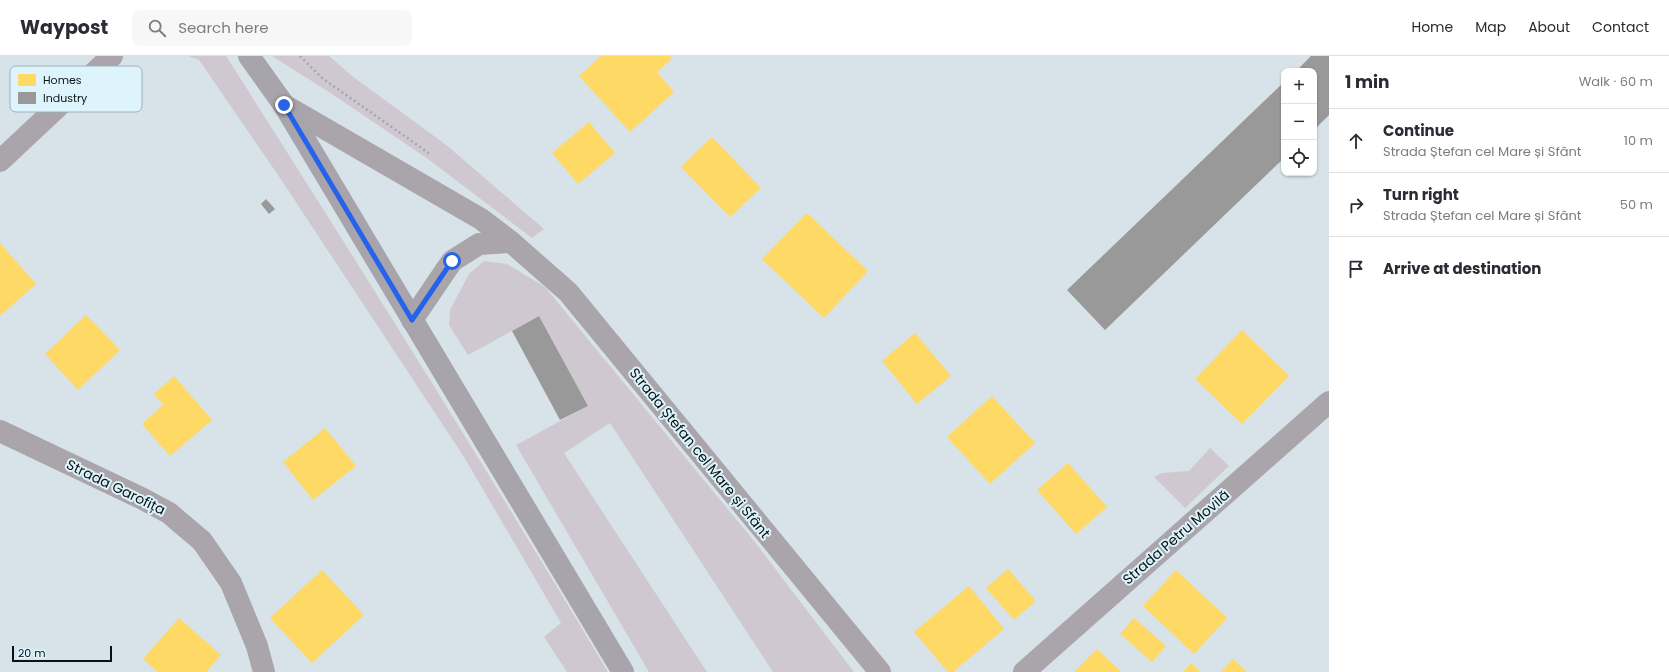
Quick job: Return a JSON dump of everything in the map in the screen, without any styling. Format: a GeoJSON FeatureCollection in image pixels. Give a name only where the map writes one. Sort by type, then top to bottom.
{"type":"FeatureCollection","features":[{"type":"Feature","properties":{"kind":"main road","name":"Strada Ștefan cel Mare și Sfânt"},"geometry":{"type":"LineString","coordinates":[[249,56],[284,105],[623,672]]}},
{"type":"Feature","properties":{"kind":"street"},"geometry":{"type":"LineString","coordinates":[[101,66],[112,56]]}},
{"type":"Feature","properties":{"kind":"street","name":"Strada Ștefan cel Mare și Sfânt"},"geometry":{"type":"LineString","coordinates":[[284,105],[481,219],[511,242],[568,292],[880,672]]}},
{"type":"Feature","properties":{"kind":"street"},"geometry":{"type":"LineString","coordinates":[[0,160],[52,112]]}},
{"type":"Feature","properties":{"kind":"street"},"geometry":{"type":"LineString","coordinates":[[412,320],[452,261],[478,244],[511,242]]}},
{"type":"Feature","properties":{"kind":"street","name":"Strada Petru Movilă"},"geometry":{"type":"LineString","coordinates":[[1024,672],[1329,402]]}},
{"type":"Feature","properties":{"kind":"street","name":"Strada Garofița"},"geometry":{"type":"LineString","coordinates":[[0,431],[142,498],[169,513],[202,541],[231,583],[257,646],[264,672]]}},
{"type":"Feature","properties":{"kind":"shaded area"},"geometry":{"type":"Polygon","coordinates":[[[188,56],[226,56],[419,362],[608,672],[567,672],[544,637],[561,623],[464,457],[280,178],[199,60],[188,56]]]}},
{"type":"Feature","properties":{"kind":"shaded area"},"geometry":{"type":"Polygon","coordinates":[[[272,56],[329,56],[352,76],[445,144],[544,229],[532,238],[428,159],[329,92],[272,56]]]}},
{"type":"Feature","properties":{"kind":"shaded area"},"geometry":{"type":"Polygon","coordinates":[[[484,261],[507,264],[545,287],[754,541],[854,672],[773,672],[610,423],[564,453],[707,672],[649,672],[516,445],[588,406],[539,316],[468,355],[449,325],[450,310],[469,274],[484,261]]]}},
{"type":"Feature","properties":{"kind":"shaded area"},"geometry":{"type":"Polygon","coordinates":[[[1210,448],[1229,466],[1185,508],[1154,477],[1162,473],[1189,471],[1210,448]]]}},
{"type":"Feature","properties":{"kind":"building: Homes"},"geometry":{"type":"Polygon","coordinates":[[[601,56],[670,56],[672,59],[657,72],[674,92],[630,132],[579,76],[601,56]]]}},
{"type":"Feature","properties":{"kind":"building: Homes"},"geometry":{"type":"Polygon","coordinates":[[[589,122],[615,153],[578,184],[552,153],[589,122]]]}},
{"type":"Feature","properties":{"kind":"building: Homes"},"geometry":{"type":"Polygon","coordinates":[[[712,137],[761,188],[730,217],[681,167],[712,137]]]}},
{"type":"Feature","properties":{"kind":"building: Homes"},"geometry":{"type":"Polygon","coordinates":[[[807,213],[868,271],[824,318],[762,259],[807,213]]]}},
{"type":"Feature","properties":{"kind":"building: Homes"},"geometry":{"type":"Polygon","coordinates":[[[0,243],[36,284],[0,316],[0,243]]]}},
{"type":"Feature","properties":{"kind":"building: Homes"},"geometry":{"type":"Polygon","coordinates":[[[86,315],[120,350],[78,390],[45,354],[86,315]]]}},
{"type":"Feature","properties":{"kind":"building: Homes"},"geometry":{"type":"Polygon","coordinates":[[[1242,330],[1289,376],[1242,424],[1195,379],[1242,330]]]}},
{"type":"Feature","properties":{"kind":"building: Homes"},"geometry":{"type":"Polygon","coordinates":[[[915,333],[951,376],[917,404],[882,361],[915,333]]]}},
{"type":"Feature","properties":{"kind":"building: Homes"},"geometry":{"type":"Polygon","coordinates":[[[174,376],[212,420],[170,456],[142,424],[163,405],[154,394],[174,376]]]}},
{"type":"Feature","properties":{"kind":"building: Homes"},"geometry":{"type":"Polygon","coordinates":[[[992,396],[1035,443],[990,484],[947,437],[992,396]]]}},
{"type":"Feature","properties":{"kind":"building: Homes"},"geometry":{"type":"Polygon","coordinates":[[[325,428],[356,466],[313,500],[283,462],[325,428]]]}},
{"type":"Feature","properties":{"kind":"building: Homes"},"geometry":{"type":"Polygon","coordinates":[[[1068,463],[1107,507],[1076,534],[1037,490],[1068,463]]]}},
{"type":"Feature","properties":{"kind":"building: Homes"},"geometry":{"type":"Polygon","coordinates":[[[1008,569],[1036,601],[1014,620],[986,588],[1008,569]]]}},
{"type":"Feature","properties":{"kind":"building: Homes"},"geometry":{"type":"Polygon","coordinates":[[[322,570],[364,615],[312,663],[270,618],[322,570]]]}},
{"type":"Feature","properties":{"kind":"building: Homes"},"geometry":{"type":"Polygon","coordinates":[[[1176,570],[1227,618],[1194,654],[1143,606],[1176,570]]]}},
{"type":"Feature","properties":{"kind":"building: Homes"},"geometry":{"type":"Polygon","coordinates":[[[969,586],[1004,629],[953,672],[948,672],[914,632],[969,586]]]}},
{"type":"Feature","properties":{"kind":"building: Homes"},"geometry":{"type":"Polygon","coordinates":[[[179,618],[221,655],[206,672],[158,672],[143,659],[179,618]]]}},
{"type":"Feature","properties":{"kind":"building: Homes"},"geometry":{"type":"Polygon","coordinates":[[[1134,618],[1166,646],[1152,662],[1120,634],[1134,618]]]}},
{"type":"Feature","properties":{"kind":"building: Homes"},"geometry":{"type":"Polygon","coordinates":[[[1097,649],[1121,672],[1074,672],[1097,649]]]}},
{"type":"Feature","properties":{"kind":"building: Homes"},"geometry":{"type":"Polygon","coordinates":[[[1233,659],[1247,672],[1221,672],[1233,659]]]}},
{"type":"Feature","properties":{"kind":"building: Homes"},"geometry":{"type":"Polygon","coordinates":[[[1191,663],[1201,672],[1183,672],[1191,663]]]}},
{"type":"Feature","properties":{"kind":"building: Industry"},"geometry":{"type":"Polygon","coordinates":[[[1311,56],[1329,56],[1329,115],[1317,127],[1317,68],[1299,68],[1311,56]]]}},
{"type":"Feature","properties":{"kind":"building: Industry"},"geometry":{"type":"Polygon","coordinates":[[[1281,85],[1281,161],[1105,330],[1067,290],[1281,85]]]}},
{"type":"Feature","properties":{"kind":"building: Industry"},"geometry":{"type":"Polygon","coordinates":[[[266,199],[275,209],[269,214],[261,204],[266,199]]]}},
{"type":"Feature","properties":{"kind":"building: Industry"},"geometry":{"type":"Polygon","coordinates":[[[539,316],[588,406],[560,420],[512,331],[539,316]]]}},
{"type":"Feature","properties":{"kind":"route"},"geometry":{"type":"LineString","coordinates":[[284,105],[412,320],[452,261]]}}]}
